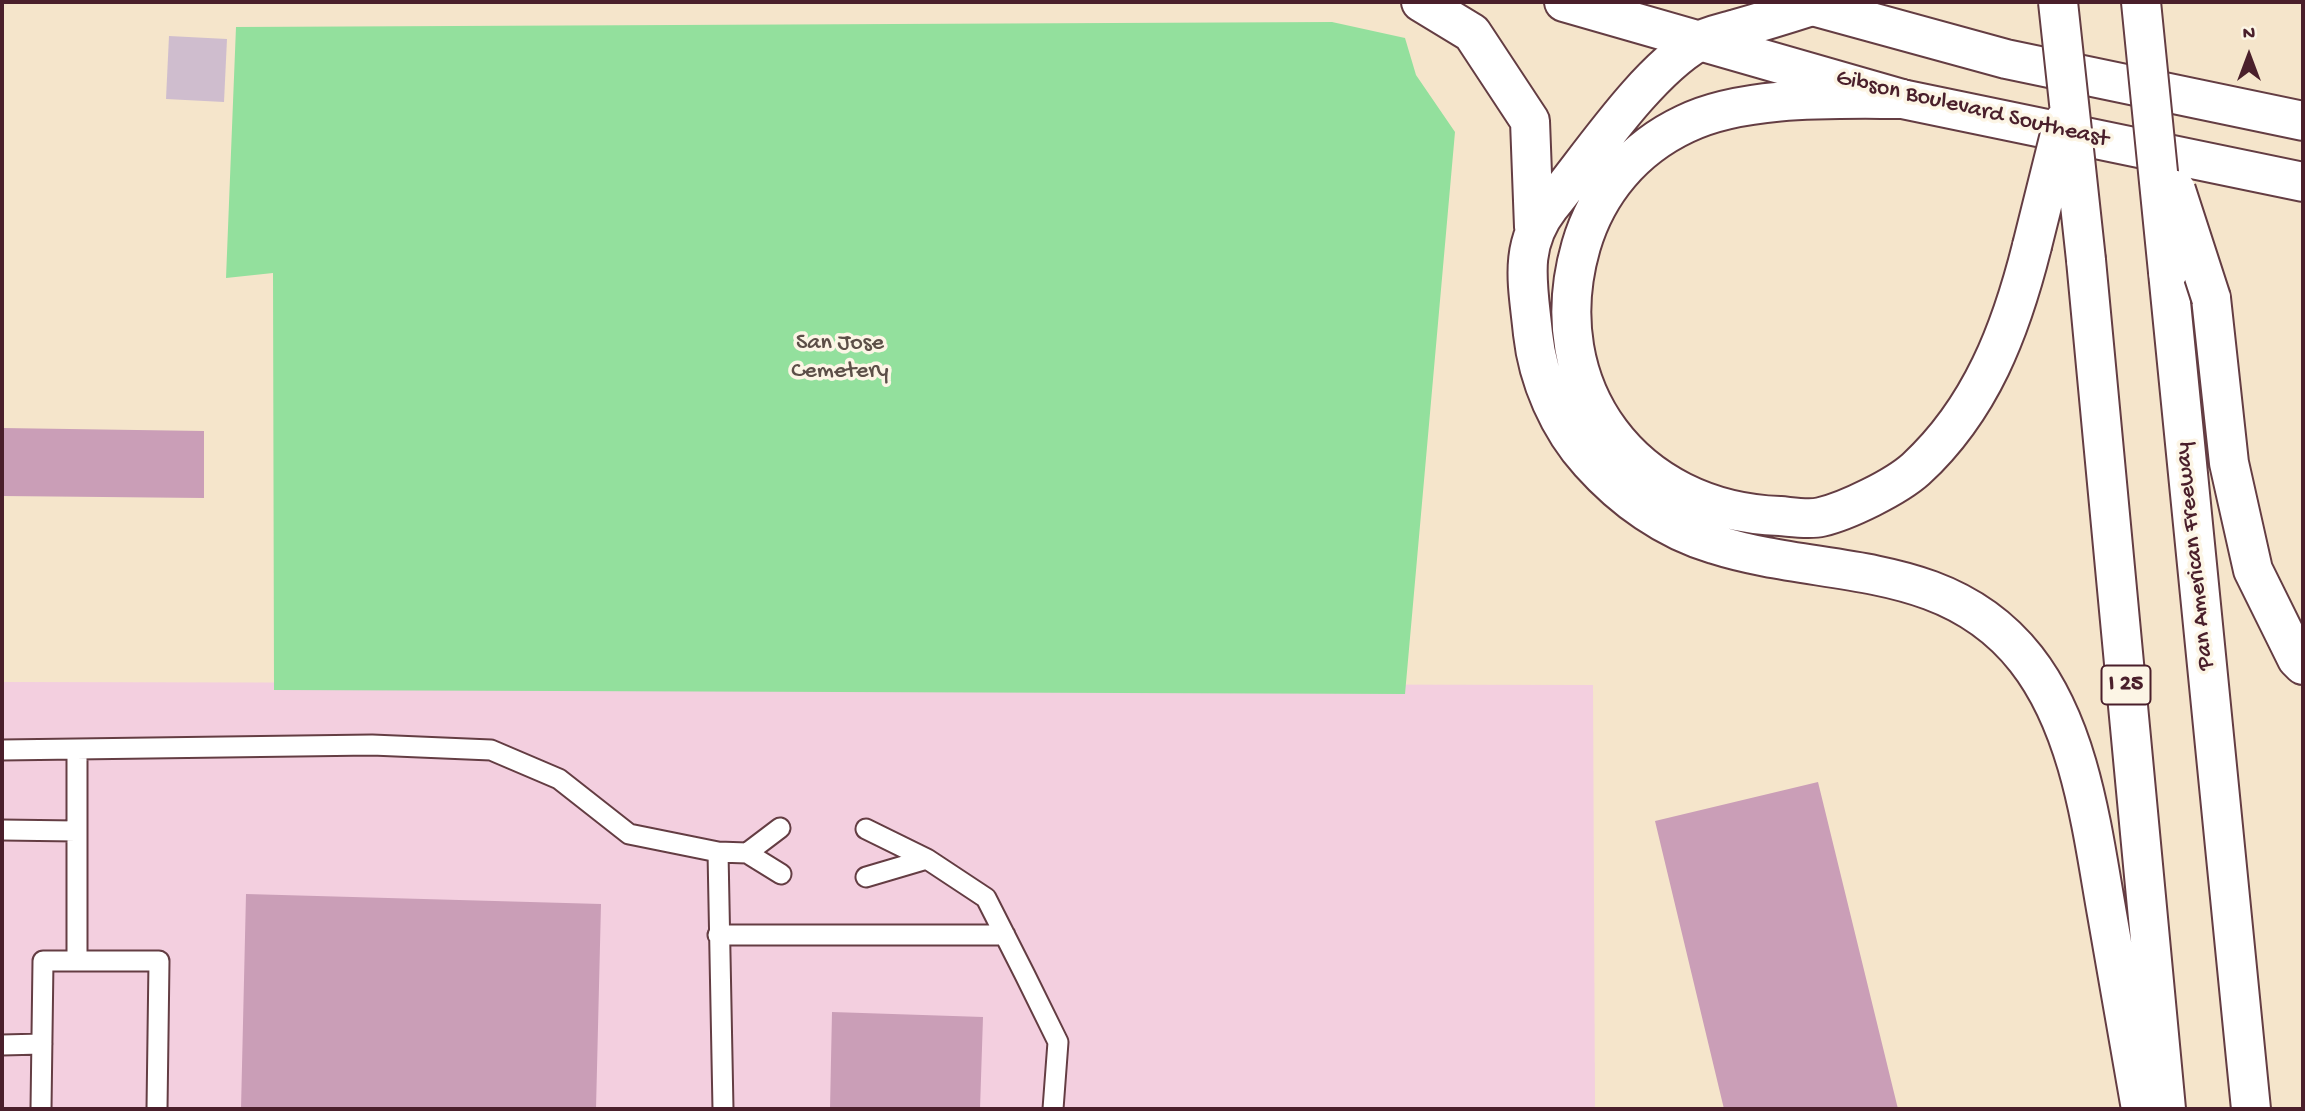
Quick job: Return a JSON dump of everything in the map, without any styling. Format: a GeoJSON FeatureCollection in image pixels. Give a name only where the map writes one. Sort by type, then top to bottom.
{"type":"FeatureCollection","features":[{"type":"Feature","properties":{"kind":"main road"},"geometry":{"type":"LineString","coordinates":[[1421,2],[1472,33],[1530,121],[1534,227],[1526,260],[1534,341],[1547,394],[1575,446],[1608,483],[1653,517],[1713,544],[1888,576],[1944,594],[1983,619],[2026,658],[2054,705],[2091,821],[2141,1109]]}},
{"type":"Feature","properties":{"kind":"main road","name":"Gibson Boulevard Southeast"},"geometry":{"type":"LineString","coordinates":[[1564,2],[1902,99],[2303,182]]}},
{"type":"Feature","properties":{"kind":"main road","name":"I 25"},"geometry":{"type":"LineString","coordinates":[[2058,2],[2086,260],[2166,1109]]}},
{"type":"Feature","properties":{"kind":"main road","name":"Pan American Freeway"},"geometry":{"type":"LineString","coordinates":[[2141,2],[2251,1109]]}},
{"type":"Feature","properties":{"kind":"main road"},"geometry":{"type":"LineString","coordinates":[[1534,227],[1647,85],[1699,41],[1805,4],[2006,59],[2303,121]]}},
{"type":"Feature","properties":{"kind":"main road"},"geometry":{"type":"LineString","coordinates":[[1902,99],[1806,99],[1739,108],[1687,122],[1637,152],[1608,188],[1586,231],[1573,275],[1571,330],[1585,389],[1612,436],[1647,473],[1698,501],[1748,515],[1819,518],[1868,498],[1914,471],[1978,395],[2002,345],[2032,246],[2069,96]]}},
{"type":"Feature","properties":{"kind":"main road"},"geometry":{"type":"LineString","coordinates":[[2155,124],[2211,298],[2229,463],[2253,570],[2297,659],[2303,664]]}},
{"type":"Feature","properties":{"kind":"lane"},"geometry":{"type":"LineString","coordinates":[[2,750],[372,745],[491,750],[559,779],[629,834],[718,852],[747,853],[781,874]]}},
{"type":"Feature","properties":{"kind":"lane"},"geometry":{"type":"LineString","coordinates":[[77,750],[77,961]]}},
{"type":"Feature","properties":{"kind":"lane"},"geometry":{"type":"LineString","coordinates":[[747,853],[780,828]]}},
{"type":"Feature","properties":{"kind":"lane"},"geometry":{"type":"LineString","coordinates":[[866,829],[927,859],[986,898],[1058,1042],[1053,1109]]}},
{"type":"Feature","properties":{"kind":"lane"},"geometry":{"type":"LineString","coordinates":[[2,830],[76,831]]}},
{"type":"Feature","properties":{"kind":"lane"},"geometry":{"type":"LineString","coordinates":[[718,852],[723,1109]]}},
{"type":"Feature","properties":{"kind":"lane"},"geometry":{"type":"LineString","coordinates":[[866,877],[927,859]]}},
{"type":"Feature","properties":{"kind":"lane"},"geometry":{"type":"LineString","coordinates":[[718,935],[1005,935]]}},
{"type":"Feature","properties":{"kind":"lane"},"geometry":{"type":"LineString","coordinates":[[41,1109],[43,961],[159,961],[157,1109]]}},
{"type":"Feature","properties":{"kind":"lane"},"geometry":{"type":"LineString","coordinates":[[2,1045],[42,1044]]}},
{"type":"Feature","properties":{"kind":"shaded area"},"geometry":{"type":"Polygon","coordinates":[[[169,36],[227,39],[224,102],[166,99],[169,36]]]}},
{"type":"Feature","properties":{"kind":"shaded area"},"geometry":{"type":"Polygon","coordinates":[[[2,682],[1593,685],[1595,1109],[2,1109],[2,682]]]}},
{"type":"Feature","properties":{"kind":"green space","name":"San Jose Cemetery"},"geometry":{"type":"Polygon","coordinates":[[[1332,22],[1405,38],[1416,75],[1455,132],[1405,694],[274,690],[273,273],[226,278],[236,27],[1332,22]]]}},
{"type":"Feature","properties":{"kind":"building"},"geometry":{"type":"Polygon","coordinates":[[[2,428],[204,431],[204,498],[2,496],[2,428]]]}},
{"type":"Feature","properties":{"kind":"building"},"geometry":{"type":"Polygon","coordinates":[[[1818,782],[1898,1109],[1724,1109],[1655,821],[1818,782]]]}},
{"type":"Feature","properties":{"kind":"building"},"geometry":{"type":"Polygon","coordinates":[[[246,894],[601,904],[596,1109],[241,1109],[246,894]]]}},
{"type":"Feature","properties":{"kind":"building"},"geometry":{"type":"Polygon","coordinates":[[[832,1012],[983,1017],[980,1109],[830,1109],[832,1012]]]}}]}
